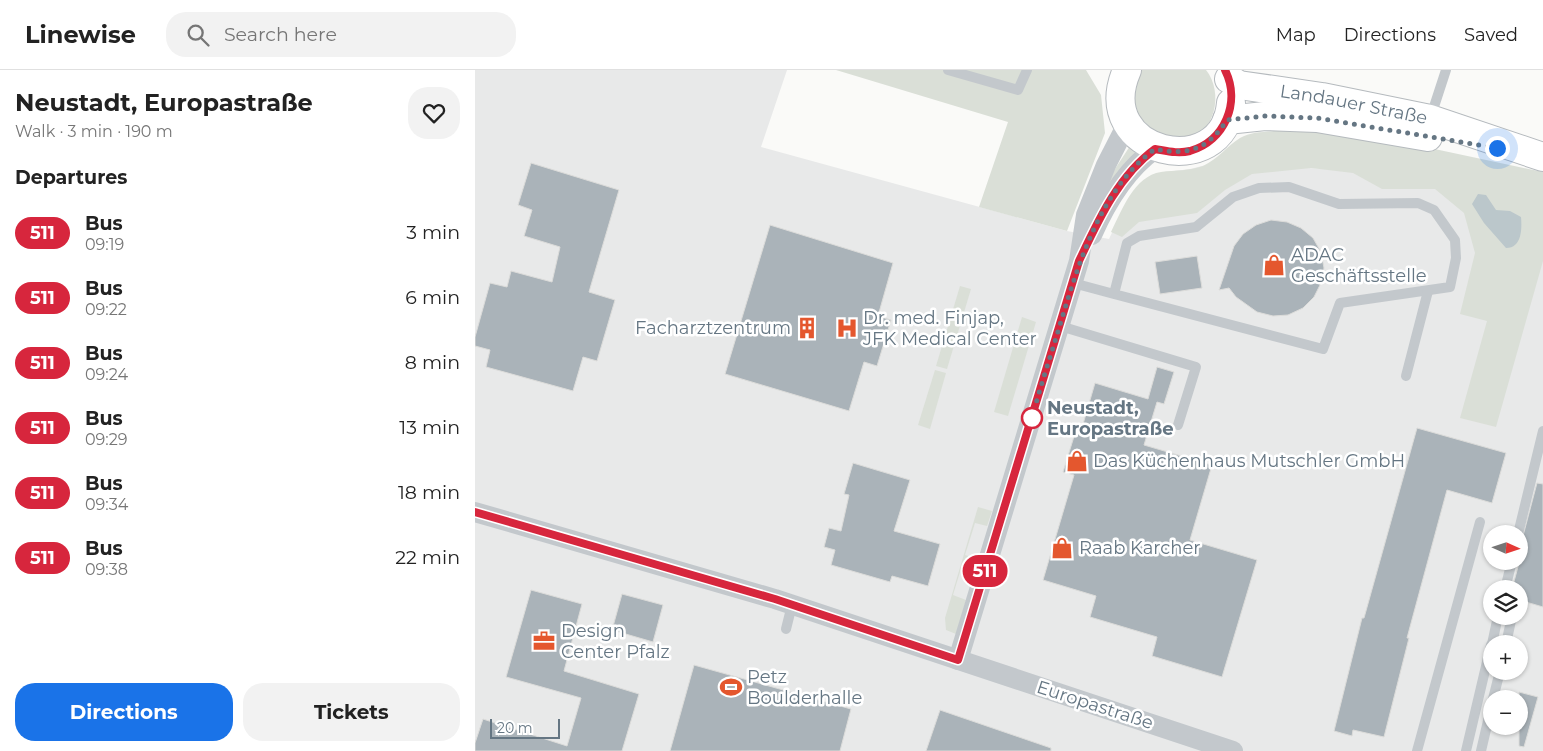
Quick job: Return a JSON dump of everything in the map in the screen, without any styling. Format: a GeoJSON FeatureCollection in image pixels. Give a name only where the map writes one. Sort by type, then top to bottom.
{"type":"FeatureCollection","features":[{"type":"Feature","properties":{"kind":"main road"},"geometry":{"type":"LineString","coordinates":[[1121,73],[1120,94],[1122,110],[1127,124],[1139,139],[1155,149]]}},
{"type":"Feature","properties":{"kind":"main road","name":"Landauer Straße"},"geometry":{"type":"LineString","coordinates":[[1227,74],[1239,85],[1322,97],[1538,156]]}},
{"type":"Feature","properties":{"kind":"main road","name":"Landauer Straße"},"geometry":{"type":"LineString","coordinates":[[1155,149],[1172,152],[1189,151],[1205,145],[1217,134],[1227,120],[1232,93],[1227,74]]}},
{"type":"Feature","properties":{"kind":"main road","name":"Landauer Straße"},"geometry":{"type":"LineString","coordinates":[[1227,120],[1265,116],[1317,118],[1427,127]]}},
{"type":"Feature","properties":{"kind":"street"},"geometry":{"type":"LineString","coordinates":[[958,660],[1073,283],[1079,261],[1086,215],[1127,124]]}},
{"type":"Feature","properties":{"kind":"street"},"geometry":{"type":"LineString","coordinates":[[1079,261],[1101,214],[1125,179],[1145,156],[1155,149]]}},
{"type":"Feature","properties":{"kind":"street","name":"Europastraße"},"geometry":{"type":"LineString","coordinates":[[475,512],[792,605],[1233,751]]}},
{"type":"Feature","properties":{"kind":"lane"},"geometry":{"type":"LineString","coordinates":[[948,70],[1018,90],[1027,70]]}},
{"type":"Feature","properties":{"kind":"lane"},"geometry":{"type":"LineString","coordinates":[[1427,127],[1446,70]]}},
{"type":"Feature","properties":{"kind":"lane"},"geometry":{"type":"LineString","coordinates":[[1073,283],[1114,294],[1323,349],[1340,303],[1450,287],[1456,258],[1455,240],[1434,210],[1418,203],[1339,204],[1289,187],[1259,188],[1233,197],[1196,227],[1139,236],[1127,243],[1114,294]]}},
{"type":"Feature","properties":{"kind":"lane"},"geometry":{"type":"LineString","coordinates":[[1406,376],[1429,291]]}},
{"type":"Feature","properties":{"kind":"lane"},"geometry":{"type":"LineString","coordinates":[[1060,326],[1196,366],[1178,425]]}},
{"type":"Feature","properties":{"kind":"lane"},"geometry":{"type":"LineString","coordinates":[[1520,525],[1543,431]]}},
{"type":"Feature","properties":{"kind":"lane"},"geometry":{"type":"LineString","coordinates":[[1417,751],[1480,522]]}},
{"type":"Feature","properties":{"kind":"lane"},"geometry":{"type":"LineString","coordinates":[[786,629],[792,605]]}},
{"type":"Feature","properties":{"kind":"lane"},"geometry":{"type":"LineString","coordinates":[[1466,751],[1483,679]]}},
{"type":"Feature","properties":{"kind":"lane"},"geometry":{"type":"LineString","coordinates":[[1481,751],[1485,735]]}},
{"type":"Feature","properties":{"kind":"shaded area"},"geometry":{"type":"Polygon","coordinates":[[[475,70],[787,70],[761,147],[1067,231],[1109,239],[1119,218],[1167,172],[1214,163],[1543,180],[1543,751],[475,751],[475,70]]]}},
{"type":"Feature","properties":{"kind":"shaded area"},"geometry":{"type":"Polygon","coordinates":[[[836,70],[1086,70],[1101,95],[1105,133],[1067,231],[979,207],[1008,122],[836,70]]]}},
{"type":"Feature","properties":{"kind":"shaded area"},"geometry":{"type":"Polygon","coordinates":[[[1142,70],[1206,70],[1212,79],[1215,90],[1214,112],[1210,122],[1194,136],[1183,139],[1159,138],[1134,111],[1133,87],[1142,70]]]}},
{"type":"Feature","properties":{"kind":"shaded area"},"geometry":{"type":"Polygon","coordinates":[[[1273,123],[1369,135],[1543,172],[1543,261],[1496,427],[1460,418],[1487,321],[1460,314],[1475,253],[1464,213],[1435,189],[1382,189],[1353,173],[1311,168],[1252,174],[1225,190],[1197,213],[1139,222],[1122,237],[1111,232],[1130,195],[1143,180],[1161,172],[1188,170],[1203,166],[1244,136],[1274,131],[1273,123]]]}},
{"type":"Feature","properties":{"kind":"shaded area"},"geometry":{"type":"Polygon","coordinates":[[[1130,146],[1138,151],[1105,199],[1109,178],[1130,146]]]}},
{"type":"Feature","properties":{"kind":"shaded area"},"geometry":{"type":"Polygon","coordinates":[[[1478,194],[1486,195],[1496,210],[1510,211],[1521,217],[1520,237],[1515,245],[1506,248],[1484,223],[1472,204],[1478,194]]]}},
{"type":"Feature","properties":{"kind":"shaded area"},"geometry":{"type":"Polygon","coordinates":[[[960,286],[971,289],[947,369],[936,366],[960,286]]]}},
{"type":"Feature","properties":{"kind":"shaded area"},"geometry":{"type":"Polygon","coordinates":[[[1022,317],[1036,322],[1008,416],[994,412],[1022,317]]]}},
{"type":"Feature","properties":{"kind":"shaded area"},"geometry":{"type":"Polygon","coordinates":[[[935,370],[946,373],[930,429],[918,425],[935,370]]]}},
{"type":"Feature","properties":{"kind":"shaded area"},"geometry":{"type":"Polygon","coordinates":[[[978,507],[992,511],[987,526],[975,523],[965,555],[978,559],[976,566],[963,562],[953,595],[966,600],[956,634],[946,630],[945,618],[978,507]]]}},
{"type":"Feature","properties":{"kind":"building"},"geometry":{"type":"Polygon","coordinates":[[[531,163],[619,190],[589,292],[615,300],[597,361],[583,357],[573,391],[486,367],[490,350],[475,346],[475,337],[490,283],[507,287],[511,271],[552,282],[560,247],[524,236],[532,210],[518,205],[531,163]]]}},
{"type":"Feature","properties":{"kind":"building"},"geometry":{"type":"Polygon","coordinates":[[[1271,220],[1287,222],[1301,228],[1313,238],[1321,252],[1324,268],[1321,283],[1314,297],[1303,308],[1288,315],[1273,316],[1257,312],[1236,297],[1229,288],[1219,290],[1234,246],[1243,234],[1256,225],[1271,220]]]}},
{"type":"Feature","properties":{"kind":"building","name":"Facharztzentrum"},"geometry":{"type":"Polygon","coordinates":[[[770,225],[893,263],[878,316],[891,320],[877,366],[864,362],[849,411],[725,374],[770,225]]]}},
{"type":"Feature","properties":{"kind":"building"},"geometry":{"type":"Polygon","coordinates":[[[1197,256],[1202,288],[1160,294],[1155,262],[1197,256]]]}},
{"type":"Feature","properties":{"kind":"building"},"geometry":{"type":"Polygon","coordinates":[[[1157,367],[1174,372],[1164,404],[1157,402],[1144,445],[1212,465],[1190,540],[1257,560],[1222,677],[1152,656],[1157,637],[1090,617],[1096,596],[1043,580],[1074,475],[1063,472],[1076,430],[1081,431],[1095,383],[1148,399],[1157,367]]]}},
{"type":"Feature","properties":{"kind":"building"},"geometry":{"type":"Polygon","coordinates":[[[1417,428],[1506,453],[1492,503],[1447,490],[1407,638],[1409,638],[1384,737],[1353,730],[1352,736],[1334,731],[1362,618],[1364,618],[1417,428]]]}},
{"type":"Feature","properties":{"kind":"building"},"geometry":{"type":"Polygon","coordinates":[[[853,463],[910,480],[894,531],[940,544],[928,586],[892,576],[890,582],[831,565],[835,550],[824,547],[829,528],[841,531],[849,495],[844,494],[853,463]]]}},
{"type":"Feature","properties":{"kind":"building"},"geometry":{"type":"Polygon","coordinates":[[[1537,483],[1543,484],[1543,607],[1528,603],[1528,580],[1514,580],[1517,570],[1528,570],[1528,525],[1526,525],[1537,483]]]}},
{"type":"Feature","properties":{"kind":"building"},"geometry":{"type":"Polygon","coordinates":[[[531,590],[582,604],[564,671],[639,694],[622,751],[475,751],[475,743],[483,719],[567,746],[581,698],[506,677],[531,590]]]}},
{"type":"Feature","properties":{"kind":"building"},"geometry":{"type":"Polygon","coordinates":[[[622,594],[663,605],[653,642],[612,630],[622,594]]]}},
{"type":"Feature","properties":{"kind":"building","name":"Petz Boulderhalle"},"geometry":{"type":"Polygon","coordinates":[[[694,665],[851,709],[840,751],[670,751],[694,665]]]}},
{"type":"Feature","properties":{"kind":"building"},"geometry":{"type":"Polygon","coordinates":[[[1528,694],[1538,697],[1528,733],[1528,694]]]}},
{"type":"Feature","properties":{"kind":"building"},"geometry":{"type":"Polygon","coordinates":[[[940,710],[1051,748],[1051,751],[926,751],[940,710]]]}},
{"type":"Feature","properties":{"kind":"building"},"geometry":{"type":"Polygon","coordinates":[[[1519,735],[1527,735],[1524,747],[1519,746],[1519,735]]]}},
{"type":"Feature","properties":{"kind":"bus line","name":"511"},"geometry":{"type":"LineString","coordinates":[[475,512],[775,599],[958,660],[1079,261],[1101,214],[1125,179],[1145,156],[1155,149],[1172,152],[1189,151],[1205,145],[1217,134],[1227,120],[1231,106],[1232,93],[1225,70]]}},
{"type":"Feature","properties":{"kind":"place","name":"ADAC Geschäftsstelle"},"geometry":{"type":"Point","coordinates":[1274,265]}},
{"type":"Feature","properties":{"kind":"place","name":"Facharztzentrum"},"geometry":{"type":"Point","coordinates":[807,328]}},
{"type":"Feature","properties":{"kind":"place","name":"Dr. med. Finjap, JFK Medical Center"},"geometry":{"type":"Point","coordinates":[847,328]}},
{"type":"Feature","properties":{"kind":"place","name":"Neustadt, Europastraße"},"geometry":{"type":"Point","coordinates":[1032,418]}},
{"type":"Feature","properties":{"kind":"place","name":"Das Küchenhaus Mutschler GmbH"},"geometry":{"type":"Point","coordinates":[1077,461]}},
{"type":"Feature","properties":{"kind":"place","name":"Raab Karcher"},"geometry":{"type":"Point","coordinates":[1062,548]}},
{"type":"Feature","properties":{"kind":"place","name":"Design Center Pfalz"},"geometry":{"type":"Point","coordinates":[544,641]}},
{"type":"Feature","properties":{"kind":"place","name":"Petz Boulderhalle"},"geometry":{"type":"Point","coordinates":[731,687]}},
{"type":"Feature","properties":{"kind":"route"},"geometry":{"type":"LineString","coordinates":[[1032,418],[1079,261],[1101,214],[1125,179],[1145,156],[1155,149],[1172,152],[1189,151],[1205,145],[1217,134],[1227,120],[1265,116],[1290,116],[1348,122],[1497,148]]}}]}
